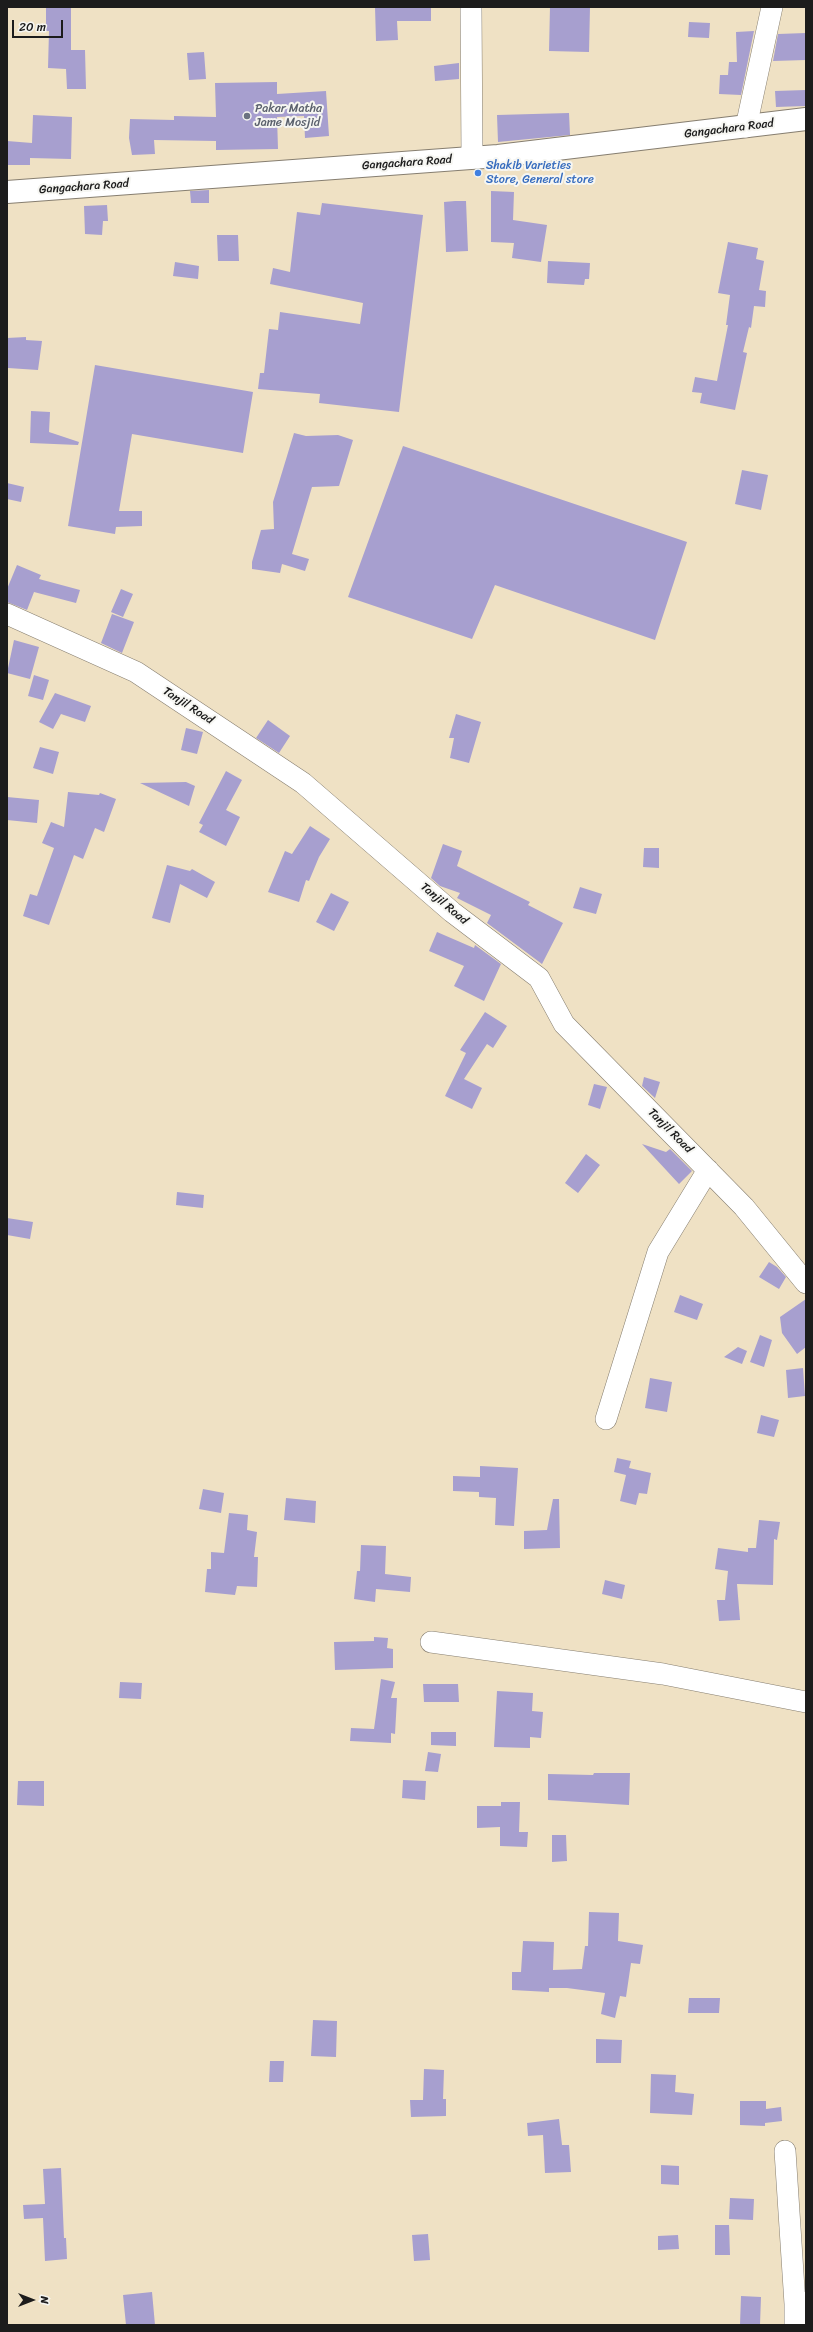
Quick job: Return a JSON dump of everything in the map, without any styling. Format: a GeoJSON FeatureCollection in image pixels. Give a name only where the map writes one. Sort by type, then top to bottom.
{"type":"FeatureCollection","features":[{"type":"Feature","properties":{"kind":"main road","name":"Gangachara Road"},"geometry":{"type":"LineString","coordinates":[[7,192],[472,158],[806,119]]}},
{"type":"Feature","properties":{"kind":"street"},"geometry":{"type":"LineString","coordinates":[[471,7],[472,158]]}},
{"type":"Feature","properties":{"kind":"street"},"geometry":{"type":"LineString","coordinates":[[746,127],[772,7]]}},
{"type":"Feature","properties":{"kind":"street","name":"Tanjil Road"},"geometry":{"type":"LineString","coordinates":[[7,614],[136,672],[304,782],[452,912],[539,978],[564,1024],[744,1207],[806,1282]]}},
{"type":"Feature","properties":{"kind":"street"},"geometry":{"type":"LineString","coordinates":[[606,1419],[658,1252],[708,1170]]}},
{"type":"Feature","properties":{"kind":"street"},"geometry":{"type":"LineString","coordinates":[[431,1642],[663,1674],[806,1702]]}},
{"type":"Feature","properties":{"kind":"street"},"geometry":{"type":"LineString","coordinates":[[785,2151],[800,2304],[795,2325]]}},
{"type":"Feature","properties":{"kind":"building"},"geometry":{"type":"Polygon","coordinates":[[[46,7],[71,7],[71,50],[85,50],[86,89],[67,89],[66,69],[48,68],[49,31],[46,31],[46,7]]]}},
{"type":"Feature","properties":{"kind":"building"},"geometry":{"type":"Polygon","coordinates":[[[375,7],[431,7],[431,21],[397,21],[398,40],[376,41],[375,7]]]}},
{"type":"Feature","properties":{"kind":"building"},"geometry":{"type":"Polygon","coordinates":[[[550,7],[590,7],[589,52],[549,51],[550,7]]]}},
{"type":"Feature","properties":{"kind":"building"},"geometry":{"type":"Polygon","coordinates":[[[689,22],[710,23],[709,38],[688,37],[689,22]]]}},
{"type":"Feature","properties":{"kind":"building"},"geometry":{"type":"Polygon","coordinates":[[[754,31],[741,95],[719,94],[720,75],[728,75],[729,62],[737,62],[736,32],[754,31]]]}},
{"type":"Feature","properties":{"kind":"building"},"geometry":{"type":"Polygon","coordinates":[[[806,33],[806,60],[773,61],[778,34],[806,33]]]}},
{"type":"Feature","properties":{"kind":"building"},"geometry":{"type":"Polygon","coordinates":[[[204,52],[206,79],[189,80],[187,53],[204,52]]]}},
{"type":"Feature","properties":{"kind":"building"},"geometry":{"type":"Polygon","coordinates":[[[459,63],[459,79],[435,81],[434,66],[459,63]]]}},
{"type":"Feature","properties":{"kind":"building"},"geometry":{"type":"Polygon","coordinates":[[[277,82],[277,94],[326,91],[329,136],[305,138],[304,116],[277,117],[278,149],[216,150],[216,141],[154,140],[155,154],[132,155],[129,138],[130,119],[174,120],[174,116],[216,117],[215,83],[277,82]]]}},
{"type":"Feature","properties":{"kind":"building"},"geometry":{"type":"Polygon","coordinates":[[[806,90],[806,106],[776,107],[775,91],[806,90]]]}},
{"type":"Feature","properties":{"kind":"building"},"geometry":{"type":"Polygon","coordinates":[[[569,113],[570,135],[498,142],[497,115],[569,113]]]}},
{"type":"Feature","properties":{"kind":"building"},"geometry":{"type":"Polygon","coordinates":[[[33,115],[72,117],[71,159],[30,158],[30,165],[7,165],[7,141],[32,143],[33,115]]]}},
{"type":"Feature","properties":{"kind":"building"},"geometry":{"type":"Polygon","coordinates":[[[209,190],[209,203],[191,203],[190,191],[209,190]]]}},
{"type":"Feature","properties":{"kind":"building"},"geometry":{"type":"Polygon","coordinates":[[[491,191],[514,192],[513,220],[547,225],[541,262],[512,258],[514,243],[491,242],[491,191]]]}},
{"type":"Feature","properties":{"kind":"building"},"geometry":{"type":"Polygon","coordinates":[[[466,201],[468,251],[446,252],[444,202],[466,201]]]}},
{"type":"Feature","properties":{"kind":"building"},"geometry":{"type":"Polygon","coordinates":[[[322,203],[423,215],[399,412],[319,403],[320,394],[258,389],[260,373],[264,373],[269,329],[278,330],[280,312],[360,324],[363,303],[270,284],[273,268],[290,272],[297,212],[320,215],[322,203]]]}},
{"type":"Feature","properties":{"kind":"building"},"geometry":{"type":"Polygon","coordinates":[[[107,205],[108,221],[103,221],[102,235],[85,234],[84,206],[107,205]]]}},
{"type":"Feature","properties":{"kind":"building"},"geometry":{"type":"Polygon","coordinates":[[[217,235],[238,235],[239,261],[218,261],[217,235]]]}},
{"type":"Feature","properties":{"kind":"building"},"geometry":{"type":"Polygon","coordinates":[[[728,242],[758,248],[756,259],[764,261],[759,290],[766,291],[765,307],[754,306],[751,328],[749,327],[743,352],[747,353],[735,410],[700,403],[702,393],[692,392],[695,377],[717,381],[728,325],[726,325],[730,295],[718,293],[728,242]]]}},
{"type":"Feature","properties":{"kind":"building"},"geometry":{"type":"Polygon","coordinates":[[[548,261],[590,263],[589,279],[585,279],[584,285],[547,283],[548,261]]]}},
{"type":"Feature","properties":{"kind":"building"},"geometry":{"type":"Polygon","coordinates":[[[175,262],[199,266],[198,279],[173,276],[175,262]]]}},
{"type":"Feature","properties":{"kind":"building"},"geometry":{"type":"Polygon","coordinates":[[[26,337],[26,340],[42,341],[38,370],[8,368],[7,338],[26,337]]]}},
{"type":"Feature","properties":{"kind":"building"},"geometry":{"type":"Polygon","coordinates":[[[95,365],[253,392],[243,453],[132,434],[119,511],[142,511],[142,526],[116,527],[115,534],[68,526],[95,365]]]}},
{"type":"Feature","properties":{"kind":"building"},"geometry":{"type":"Polygon","coordinates":[[[31,411],[50,412],[49,432],[79,442],[78,445],[30,443],[31,411]]]}},
{"type":"Feature","properties":{"kind":"building"},"geometry":{"type":"Polygon","coordinates":[[[294,433],[306,436],[338,435],[353,440],[339,486],[312,487],[292,554],[309,559],[305,571],[282,564],[280,573],[252,569],[252,562],[261,530],[274,529],[273,502],[294,433]]]}},
{"type":"Feature","properties":{"kind":"building"},"geometry":{"type":"Polygon","coordinates":[[[403,446],[687,542],[655,640],[495,585],[472,639],[348,597],[403,446]]]}},
{"type":"Feature","properties":{"kind":"building"},"geometry":{"type":"Polygon","coordinates":[[[742,470],[768,475],[761,510],[735,504],[742,470]]]}},
{"type":"Feature","properties":{"kind":"building"},"geometry":{"type":"Polygon","coordinates":[[[7,483],[24,487],[21,502],[7,499],[7,483]]]}},
{"type":"Feature","properties":{"kind":"building"},"geometry":{"type":"Polygon","coordinates":[[[17,565],[41,575],[39,579],[80,590],[76,603],[34,592],[27,610],[7,602],[7,589],[17,565]]]}},
{"type":"Feature","properties":{"kind":"building"},"geometry":{"type":"Polygon","coordinates":[[[121,589],[133,594],[123,617],[111,612],[121,589]]]}},
{"type":"Feature","properties":{"kind":"building"},"geometry":{"type":"Polygon","coordinates":[[[112,614],[134,622],[122,653],[101,643],[112,614]]]}},
{"type":"Feature","properties":{"kind":"building"},"geometry":{"type":"Polygon","coordinates":[[[14,640],[39,647],[30,679],[7,673],[14,640]]]}},
{"type":"Feature","properties":{"kind":"building"},"geometry":{"type":"Polygon","coordinates":[[[34,675],[49,680],[43,700],[28,696],[34,675]]]}},
{"type":"Feature","properties":{"kind":"building"},"geometry":{"type":"Polygon","coordinates":[[[55,693],[91,706],[85,722],[61,714],[53,729],[39,722],[55,693]]]}},
{"type":"Feature","properties":{"kind":"building"},"geometry":{"type":"Polygon","coordinates":[[[456,714],[481,722],[469,763],[450,758],[454,738],[449,738],[456,714]]]}},
{"type":"Feature","properties":{"kind":"building"},"geometry":{"type":"Polygon","coordinates":[[[268,720],[290,736],[279,753],[256,738],[268,720]]]}},
{"type":"Feature","properties":{"kind":"building"},"geometry":{"type":"Polygon","coordinates":[[[186,728],[203,732],[197,754],[181,750],[186,728]]]}},
{"type":"Feature","properties":{"kind":"building"},"geometry":{"type":"Polygon","coordinates":[[[40,747],[59,752],[53,774],[33,768],[40,747]]]}},
{"type":"Feature","properties":{"kind":"building"},"geometry":{"type":"Polygon","coordinates":[[[226,771],[242,780],[226,810],[240,817],[226,846],[199,832],[203,825],[199,823],[226,771]]]}},
{"type":"Feature","properties":{"kind":"building"},"geometry":{"type":"Polygon","coordinates":[[[186,782],[195,786],[189,806],[140,783],[186,782]]]}},
{"type":"Feature","properties":{"kind":"building"},"geometry":{"type":"Polygon","coordinates":[[[68,792],[99,795],[100,793],[116,799],[104,832],[95,828],[83,859],[74,855],[49,925],[23,916],[30,894],[37,896],[54,848],[42,843],[51,822],[64,827],[68,792]]]}},
{"type":"Feature","properties":{"kind":"building"},"geometry":{"type":"Polygon","coordinates":[[[7,797],[39,800],[37,823],[7,820],[7,797]]]}},
{"type":"Feature","properties":{"kind":"building"},"geometry":{"type":"Polygon","coordinates":[[[310,826],[330,839],[319,857],[309,881],[306,880],[299,902],[268,892],[285,851],[292,854],[310,826]]]}},
{"type":"Feature","properties":{"kind":"building"},"geometry":{"type":"Polygon","coordinates":[[[443,844],[462,851],[457,866],[530,902],[528,905],[563,923],[542,964],[487,923],[491,915],[457,898],[460,893],[440,886],[431,878],[443,844]]]}},
{"type":"Feature","properties":{"kind":"building"},"geometry":{"type":"Polygon","coordinates":[[[644,848],[659,848],[659,868],[643,867],[644,848]]]}},
{"type":"Feature","properties":{"kind":"building"},"geometry":{"type":"Polygon","coordinates":[[[167,865],[190,871],[192,869],[215,882],[207,898],[180,884],[170,923],[152,918],[167,865]]]}},
{"type":"Feature","properties":{"kind":"building"},"geometry":{"type":"Polygon","coordinates":[[[580,887],[602,894],[596,914],[573,908],[580,887]]]}},
{"type":"Feature","properties":{"kind":"building"},"geometry":{"type":"Polygon","coordinates":[[[331,893],[349,902],[334,931],[316,922],[331,893]]]}},
{"type":"Feature","properties":{"kind":"building"},"geometry":{"type":"Polygon","coordinates":[[[437,932],[474,948],[475,945],[501,964],[484,1001],[454,986],[464,966],[429,951],[437,932]]]}},
{"type":"Feature","properties":{"kind":"building"},"geometry":{"type":"Polygon","coordinates":[[[485,1012],[507,1026],[493,1048],[487,1044],[464,1079],[482,1088],[472,1109],[445,1096],[466,1053],[460,1050],[485,1012]]]}},
{"type":"Feature","properties":{"kind":"building"},"geometry":{"type":"Polygon","coordinates":[[[644,1077],[660,1082],[655,1098],[642,1086],[644,1077]]]}},
{"type":"Feature","properties":{"kind":"building"},"geometry":{"type":"Polygon","coordinates":[[[594,1084],[607,1087],[600,1109],[588,1105],[594,1084]]]}},
{"type":"Feature","properties":{"kind":"building"},"geometry":{"type":"Polygon","coordinates":[[[642,1144],[666,1152],[670,1149],[692,1171],[679,1184],[642,1144]]]}},
{"type":"Feature","properties":{"kind":"building"},"geometry":{"type":"Polygon","coordinates":[[[586,1154],[600,1165],[578,1193],[565,1183],[586,1154]]]}},
{"type":"Feature","properties":{"kind":"building"},"geometry":{"type":"Polygon","coordinates":[[[177,1192],[204,1195],[203,1208],[176,1205],[177,1192]]]}},
{"type":"Feature","properties":{"kind":"building"},"geometry":{"type":"Polygon","coordinates":[[[7,1218],[33,1222],[30,1239],[7,1235],[7,1218]]]}},
{"type":"Feature","properties":{"kind":"building"},"geometry":{"type":"Polygon","coordinates":[[[769,1262],[777,1267],[786,1277],[779,1289],[759,1277],[769,1262]]]}},
{"type":"Feature","properties":{"kind":"building"},"geometry":{"type":"Polygon","coordinates":[[[680,1295],[703,1304],[697,1320],[674,1312],[680,1295]]]}},
{"type":"Feature","properties":{"kind":"building"},"geometry":{"type":"Polygon","coordinates":[[[806,1299],[806,1347],[797,1354],[782,1333],[780,1317],[806,1299]]]}},
{"type":"Feature","properties":{"kind":"building"},"geometry":{"type":"Polygon","coordinates":[[[760,1335],[772,1340],[764,1367],[750,1362],[760,1335]]]}},
{"type":"Feature","properties":{"kind":"building"},"geometry":{"type":"Polygon","coordinates":[[[738,1347],[747,1351],[742,1364],[724,1357],[738,1347]]]}},
{"type":"Feature","properties":{"kind":"building"},"geometry":{"type":"Polygon","coordinates":[[[803,1368],[805,1396],[788,1398],[786,1370],[803,1368]]]}},
{"type":"Feature","properties":{"kind":"building"},"geometry":{"type":"Polygon","coordinates":[[[650,1378],[672,1382],[667,1412],[645,1408],[650,1378]]]}},
{"type":"Feature","properties":{"kind":"building"},"geometry":{"type":"Polygon","coordinates":[[[761,1415],[779,1420],[774,1437],[757,1433],[761,1415]]]}},
{"type":"Feature","properties":{"kind":"building"},"geometry":{"type":"Polygon","coordinates":[[[617,1458],[631,1461],[629,1468],[651,1473],[647,1494],[639,1493],[636,1505],[620,1501],[626,1475],[614,1472],[617,1458]]]}},
{"type":"Feature","properties":{"kind":"building"},"geometry":{"type":"Polygon","coordinates":[[[480,1466],[518,1468],[514,1526],[495,1525],[496,1498],[479,1497],[479,1492],[453,1491],[453,1476],[480,1477],[480,1466]]]}},
{"type":"Feature","properties":{"kind":"building"},"geometry":{"type":"Polygon","coordinates":[[[203,1489],[224,1493],[221,1513],[199,1509],[203,1489]]]}},
{"type":"Feature","properties":{"kind":"building"},"geometry":{"type":"Polygon","coordinates":[[[286,1498],[316,1501],[315,1523],[284,1520],[286,1498]]]}},
{"type":"Feature","properties":{"kind":"building"},"geometry":{"type":"Polygon","coordinates":[[[553,1499],[559,1499],[560,1548],[524,1549],[524,1531],[547,1530],[553,1499]]]}},
{"type":"Feature","properties":{"kind":"building"},"geometry":{"type":"Polygon","coordinates":[[[229,1513],[248,1515],[247,1530],[257,1532],[254,1557],[258,1557],[257,1587],[237,1586],[235,1595],[205,1592],[207,1569],[211,1569],[211,1552],[224,1553],[229,1513]]]}},
{"type":"Feature","properties":{"kind":"building"},"geometry":{"type":"Polygon","coordinates":[[[759,1520],[780,1522],[777,1540],[774,1539],[773,1585],[737,1584],[740,1620],[719,1621],[717,1600],[725,1600],[728,1571],[715,1569],[718,1548],[748,1552],[748,1548],[756,1548],[759,1520]]]}},
{"type":"Feature","properties":{"kind":"building"},"geometry":{"type":"Polygon","coordinates":[[[361,1545],[386,1546],[385,1574],[411,1577],[410,1592],[376,1589],[375,1602],[354,1599],[357,1571],[360,1571],[361,1545]]]}},
{"type":"Feature","properties":{"kind":"building"},"geometry":{"type":"Polygon","coordinates":[[[605,1580],[625,1585],[622,1599],[602,1594],[605,1580]]]}},
{"type":"Feature","properties":{"kind":"building"},"geometry":{"type":"Polygon","coordinates":[[[374,1637],[388,1638],[387,1648],[393,1649],[393,1668],[335,1670],[334,1642],[374,1641],[374,1637]]]}},
{"type":"Feature","properties":{"kind":"building"},"geometry":{"type":"Polygon","coordinates":[[[381,1679],[395,1682],[391,1698],[397,1698],[395,1734],[391,1733],[391,1743],[350,1741],[351,1728],[374,1729],[381,1679]]]}},
{"type":"Feature","properties":{"kind":"building"},"geometry":{"type":"Polygon","coordinates":[[[120,1682],[142,1683],[141,1699],[119,1698],[120,1682]]]}},
{"type":"Feature","properties":{"kind":"building"},"geometry":{"type":"Polygon","coordinates":[[[423,1684],[458,1684],[459,1702],[424,1702],[423,1684]]]}},
{"type":"Feature","properties":{"kind":"building"},"geometry":{"type":"Polygon","coordinates":[[[497,1691],[533,1693],[532,1711],[543,1712],[541,1738],[530,1737],[530,1748],[494,1747],[497,1691]]]}},
{"type":"Feature","properties":{"kind":"building"},"geometry":{"type":"Polygon","coordinates":[[[431,1732],[456,1732],[456,1746],[431,1745],[431,1732]]]}},
{"type":"Feature","properties":{"kind":"building"},"geometry":{"type":"Polygon","coordinates":[[[428,1752],[441,1754],[438,1772],[425,1771],[428,1752]]]}},
{"type":"Feature","properties":{"kind":"building"},"geometry":{"type":"Polygon","coordinates":[[[594,1773],[630,1773],[629,1805],[548,1800],[548,1774],[593,1775],[594,1773]]]}},
{"type":"Feature","properties":{"kind":"building"},"geometry":{"type":"Polygon","coordinates":[[[403,1780],[426,1781],[425,1800],[402,1798],[403,1780]]]}},
{"type":"Feature","properties":{"kind":"building"},"geometry":{"type":"Polygon","coordinates":[[[18,1781],[44,1781],[44,1806],[17,1805],[18,1781]]]}},
{"type":"Feature","properties":{"kind":"building"},"geometry":{"type":"Polygon","coordinates":[[[501,1802],[520,1802],[519,1832],[528,1832],[527,1847],[500,1846],[500,1827],[477,1828],[477,1806],[501,1806],[501,1802]]]}},
{"type":"Feature","properties":{"kind":"building"},"geometry":{"type":"Polygon","coordinates":[[[552,1835],[566,1835],[567,1861],[552,1862],[552,1835]]]}},
{"type":"Feature","properties":{"kind":"building"},"geometry":{"type":"Polygon","coordinates":[[[589,1912],[619,1913],[618,1941],[643,1945],[640,1964],[631,1963],[626,1997],[620,1996],[615,2018],[601,2014],[605,1993],[567,1988],[549,1988],[549,1992],[512,1990],[512,1972],[521,1972],[523,1941],[554,1942],[553,1970],[582,1969],[585,1946],[588,1946],[589,1912]]]}},
{"type":"Feature","properties":{"kind":"building"},"geometry":{"type":"Polygon","coordinates":[[[689,1998],[720,1998],[719,2013],[688,2013],[689,1998]]]}},
{"type":"Feature","properties":{"kind":"building"},"geometry":{"type":"Polygon","coordinates":[[[313,2020],[337,2021],[336,2057],[311,2056],[313,2020]]]}},
{"type":"Feature","properties":{"kind":"building"},"geometry":{"type":"Polygon","coordinates":[[[596,2039],[622,2040],[621,2063],[596,2063],[596,2039]]]}},
{"type":"Feature","properties":{"kind":"building"},"geometry":{"type":"Polygon","coordinates":[[[270,2061],[284,2061],[283,2082],[269,2082],[270,2061]]]}},
{"type":"Feature","properties":{"kind":"building"},"geometry":{"type":"Polygon","coordinates":[[[424,2069],[444,2070],[443,2099],[446,2099],[446,2116],[411,2117],[410,2100],[423,2100],[424,2069]]]}},
{"type":"Feature","properties":{"kind":"building"},"geometry":{"type":"Polygon","coordinates":[[[651,2074],[676,2075],[675,2092],[694,2094],[692,2115],[650,2113],[651,2074]]]}},
{"type":"Feature","properties":{"kind":"building"},"geometry":{"type":"Polygon","coordinates":[[[740,2101],[766,2101],[766,2109],[781,2107],[782,2121],[765,2123],[765,2126],[740,2125],[740,2101]]]}},
{"type":"Feature","properties":{"kind":"building"},"geometry":{"type":"Polygon","coordinates":[[[559,2119],[562,2145],[569,2145],[571,2172],[545,2173],[543,2135],[528,2136],[527,2123],[559,2119]]]}},
{"type":"Feature","properties":{"kind":"building"},"geometry":{"type":"Polygon","coordinates":[[[661,2165],[679,2166],[679,2185],[661,2184],[661,2165]]]}},
{"type":"Feature","properties":{"kind":"building"},"geometry":{"type":"Polygon","coordinates":[[[61,2168],[64,2238],[66,2238],[67,2259],[45,2261],[43,2218],[24,2219],[23,2205],[45,2204],[43,2169],[61,2168]]]}},
{"type":"Feature","properties":{"kind":"building"},"geometry":{"type":"Polygon","coordinates":[[[730,2198],[754,2199],[753,2220],[729,2219],[730,2198]]]}},
{"type":"Feature","properties":{"kind":"building"},"geometry":{"type":"Polygon","coordinates":[[[715,2225],[729,2225],[730,2255],[715,2255],[715,2225]]]}},
{"type":"Feature","properties":{"kind":"building"},"geometry":{"type":"Polygon","coordinates":[[[428,2234],[430,2260],[414,2261],[412,2235],[428,2234]]]}},
{"type":"Feature","properties":{"kind":"building"},"geometry":{"type":"Polygon","coordinates":[[[678,2235],[679,2249],[658,2250],[658,2236],[678,2235]]]}},
{"type":"Feature","properties":{"kind":"building"},"geometry":{"type":"Polygon","coordinates":[[[152,2292],[155,2325],[126,2325],[123,2295],[152,2292]]]}},
{"type":"Feature","properties":{"kind":"building"},"geometry":{"type":"Polygon","coordinates":[[[741,2296],[761,2297],[760,2325],[740,2325],[741,2296]]]}},
{"type":"Feature","properties":{"kind":"place","name":"Pakar Matha Jame Mosjid"},"geometry":{"type":"Point","coordinates":[247,116]}},
{"type":"Feature","properties":{"kind":"place","name":"Shakib Varieties Store, General store"},"geometry":{"type":"Point","coordinates":[478,173]}}]}
